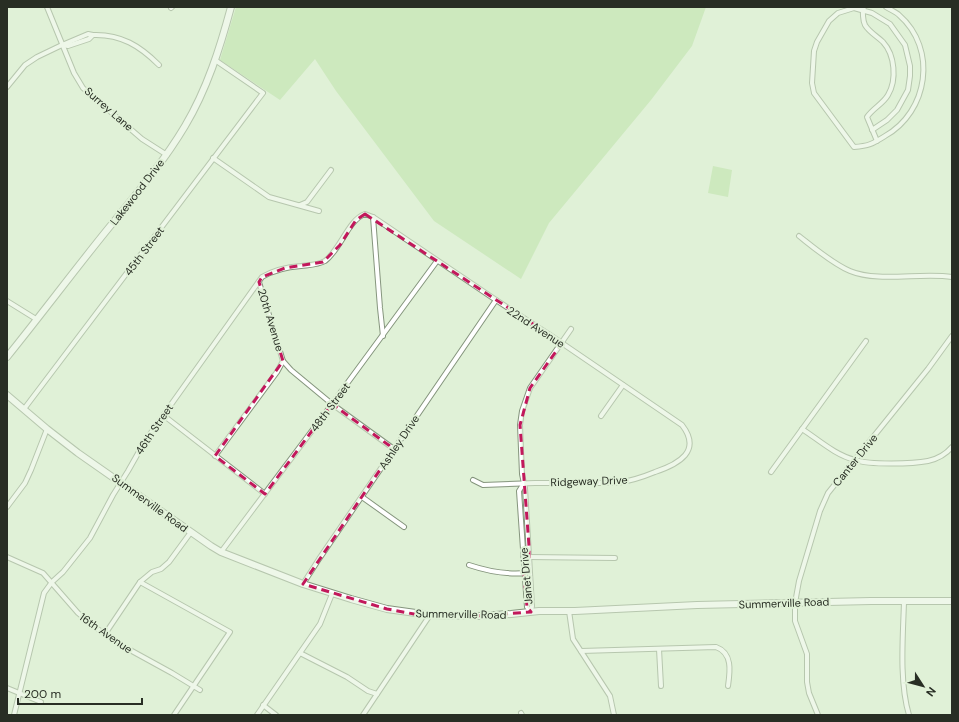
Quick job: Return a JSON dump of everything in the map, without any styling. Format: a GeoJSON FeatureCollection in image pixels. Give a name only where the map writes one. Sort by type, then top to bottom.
{"type":"FeatureCollection","features":[{"type":"Feature","properties":{"kind":"main road","name":"Lakewood Drive"},"geometry":{"type":"LineString","coordinates":[[7,357],[167,155],[193,112],[208,82],[231,7]]}},
{"type":"Feature","properties":{"kind":"main road","name":"Summerville Road"},"geometry":{"type":"LineString","coordinates":[[7,395],[47,429],[121,483],[221,552],[332,594],[387,609],[430,615],[480,616],[539,611],[677,606],[952,601]]}},
{"type":"Feature","properties":{"kind":"street","name":"Surrey Lane"},"geometry":{"type":"LineString","coordinates":[[48,7],[74,73],[83,88],[142,139],[167,155]]}},
{"type":"Feature","properties":{"kind":"street"},"geometry":{"type":"LineString","coordinates":[[872,130],[887,120],[897,110],[908,90],[910,66],[905,45],[890,24],[863,9],[854,8],[838,13],[829,21],[814,50],[812,83],[814,93],[854,146],[866,146],[895,131],[907,119],[920,95],[924,76],[922,56],[916,38],[899,15],[886,7]]}},
{"type":"Feature","properties":{"kind":"street"},"geometry":{"type":"LineString","coordinates":[[863,9],[865,25],[884,43],[891,54],[894,76],[889,94],[867,117],[877,141]]}},
{"type":"Feature","properties":{"kind":"street"},"geometry":{"type":"LineString","coordinates":[[7,87],[25,65],[37,57],[62,45],[68,46],[89,39],[93,35],[117,36],[131,43],[159,65]]}},
{"type":"Feature","properties":{"kind":"street","name":"45th Street"},"geometry":{"type":"LineString","coordinates":[[24,409],[263,93],[215,60]]}},
{"type":"Feature","properties":{"kind":"street"},"geometry":{"type":"LineString","coordinates":[[213,158],[269,198],[274,200],[278,199],[319,211]]}},
{"type":"Feature","properties":{"kind":"street"},"geometry":{"type":"LineString","coordinates":[[299,206],[307,202],[331,170]]}},
{"type":"Feature","properties":{"kind":"street","name":"46th Street"},"geometry":{"type":"LineString","coordinates":[[14,715],[44,594],[52,582],[63,572],[90,538],[113,495],[145,441],[262,277],[271,272],[323,262],[331,256],[340,245],[353,224],[360,216],[365,214],[374,217]]}},
{"type":"Feature","properties":{"kind":"street"},"geometry":{"type":"LineString","coordinates":[[374,217],[383,336]]}},
{"type":"Feature","properties":{"kind":"street","name":"22nd Avenue"},"geometry":{"type":"LineString","coordinates":[[374,217],[682,425],[688,433],[690,443]]}},
{"type":"Feature","properties":{"kind":"street"},"geometry":{"type":"LineString","coordinates":[[799,236],[841,266],[849,271],[859,274],[878,276],[952,277]]}},
{"type":"Feature","properties":{"kind":"street","name":"48th Street"},"geometry":{"type":"LineString","coordinates":[[221,552],[438,261]]}},
{"type":"Feature","properties":{"kind":"street","name":"20th Avenue"},"geometry":{"type":"LineString","coordinates":[[259,282],[283,361],[291,370],[332,404],[394,449]]}},
{"type":"Feature","properties":{"kind":"street","name":"Ashley Drive"},"geometry":{"type":"LineString","coordinates":[[303,584],[496,300]]}},
{"type":"Feature","properties":{"kind":"street"},"geometry":{"type":"LineString","coordinates":[[7,301],[36,319]]}},
{"type":"Feature","properties":{"kind":"street","name":"Janet Drive"},"geometry":{"type":"LineString","coordinates":[[531,612],[530,572],[520,440],[522,411],[530,388],[572,329]]}},
{"type":"Feature","properties":{"kind":"street","name":"Canter Drive"},"geometry":{"type":"LineString","coordinates":[[818,715],[809,693],[807,682],[807,654],[795,621],[794,603],[799,580],[824,502],[828,493],[928,369],[952,336]]}},
{"type":"Feature","properties":{"kind":"street"},"geometry":{"type":"LineString","coordinates":[[771,472],[796,440],[802,429],[866,341]]}},
{"type":"Feature","properties":{"kind":"street"},"geometry":{"type":"LineString","coordinates":[[215,456],[277,372],[283,361]]}},
{"type":"Feature","properties":{"kind":"street"},"geometry":{"type":"LineString","coordinates":[[601,416],[623,385]]}},
{"type":"Feature","properties":{"kind":"street"},"geometry":{"type":"LineString","coordinates":[[163,415],[265,494]]}},
{"type":"Feature","properties":{"kind":"street"},"geometry":{"type":"LineString","coordinates":[[7,507],[24,483],[31,470],[47,429]]}},
{"type":"Feature","properties":{"kind":"street"},"geometry":{"type":"LineString","coordinates":[[802,429],[834,450],[855,461],[904,463],[928,461],[941,456],[952,447]]}},
{"type":"Feature","properties":{"kind":"street","name":"Ridgeway Drive"},"geometry":{"type":"LineString","coordinates":[[473,480],[483,485],[524,483],[617,483],[636,479],[659,471],[681,460],[687,453],[690,443]]}},
{"type":"Feature","properties":{"kind":"street","name":"Janet Drive"},"geometry":{"type":"LineString","coordinates":[[524,483],[519,491],[527,607],[531,612]]}},
{"type":"Feature","properties":{"kind":"street"},"geometry":{"type":"LineString","coordinates":[[362,497],[404,527]]}},
{"type":"Feature","properties":{"kind":"street"},"geometry":{"type":"LineString","coordinates":[[105,634],[140,582],[152,572],[161,569],[170,562],[191,532]]}},
{"type":"Feature","properties":{"kind":"street","name":"16th Avenue"},"geometry":{"type":"LineString","coordinates":[[7,557],[43,573],[78,613],[105,634],[121,645],[200,690]]}},
{"type":"Feature","properties":{"kind":"street"},"geometry":{"type":"LineString","coordinates":[[524,557],[615,558]]}},
{"type":"Feature","properties":{"kind":"street"},"geometry":{"type":"LineString","coordinates":[[468,565],[492,571],[516,574],[530,572]]}},
{"type":"Feature","properties":{"kind":"street"},"geometry":{"type":"LineString","coordinates":[[140,582],[230,632],[174,715]]}},
{"type":"Feature","properties":{"kind":"street"},"geometry":{"type":"LineString","coordinates":[[257,715],[320,624],[332,594]]}},
{"type":"Feature","properties":{"kind":"street"},"geometry":{"type":"LineString","coordinates":[[904,602],[903,663],[908,714]]}},
{"type":"Feature","properties":{"kind":"street"},"geometry":{"type":"LineString","coordinates":[[569,611],[573,639],[610,696],[614,715]]}},
{"type":"Feature","properties":{"kind":"street"},"geometry":{"type":"LineString","coordinates":[[363,715],[430,615]]}},
{"type":"Feature","properties":{"kind":"street"},"geometry":{"type":"LineString","coordinates":[[581,651],[706,647],[721,649],[729,661],[730,671],[728,686]]}},
{"type":"Feature","properties":{"kind":"street"},"geometry":{"type":"LineString","coordinates":[[659,649],[661,686]]}},
{"type":"Feature","properties":{"kind":"street"},"geometry":{"type":"LineString","coordinates":[[300,653],[348,677],[368,691],[377,694]]}},
{"type":"Feature","properties":{"kind":"street"},"geometry":{"type":"LineString","coordinates":[[7,688],[41,702]]}},
{"type":"Feature","properties":{"kind":"street"},"geometry":{"type":"LineString","coordinates":[[264,706],[276,715]]}},
{"type":"Feature","properties":{"kind":"highlighted area"},"geometry":{"type":"Polygon","coordinates":[[[365,214],[562,343],[530,388],[520,425],[529,546],[529,557],[524,557],[524,573],[527,607],[531,612],[476,616],[414,614],[387,609],[303,584],[394,449],[332,404],[265,494],[215,456],[283,361],[259,282],[262,277],[285,268],[323,262],[340,245],[356,220],[365,214]]]}},
{"type":"Feature","properties":{"kind":"green space"},"geometry":{"type":"Polygon","coordinates":[[[236,7],[706,7],[692,46],[651,100],[549,223],[521,279],[434,221],[336,91],[315,59],[280,100],[220,60],[236,7]]]}},
{"type":"Feature","properties":{"kind":"green space"},"geometry":{"type":"Polygon","coordinates":[[[713,166],[732,170],[728,197],[708,193],[713,166]]]}}]}
